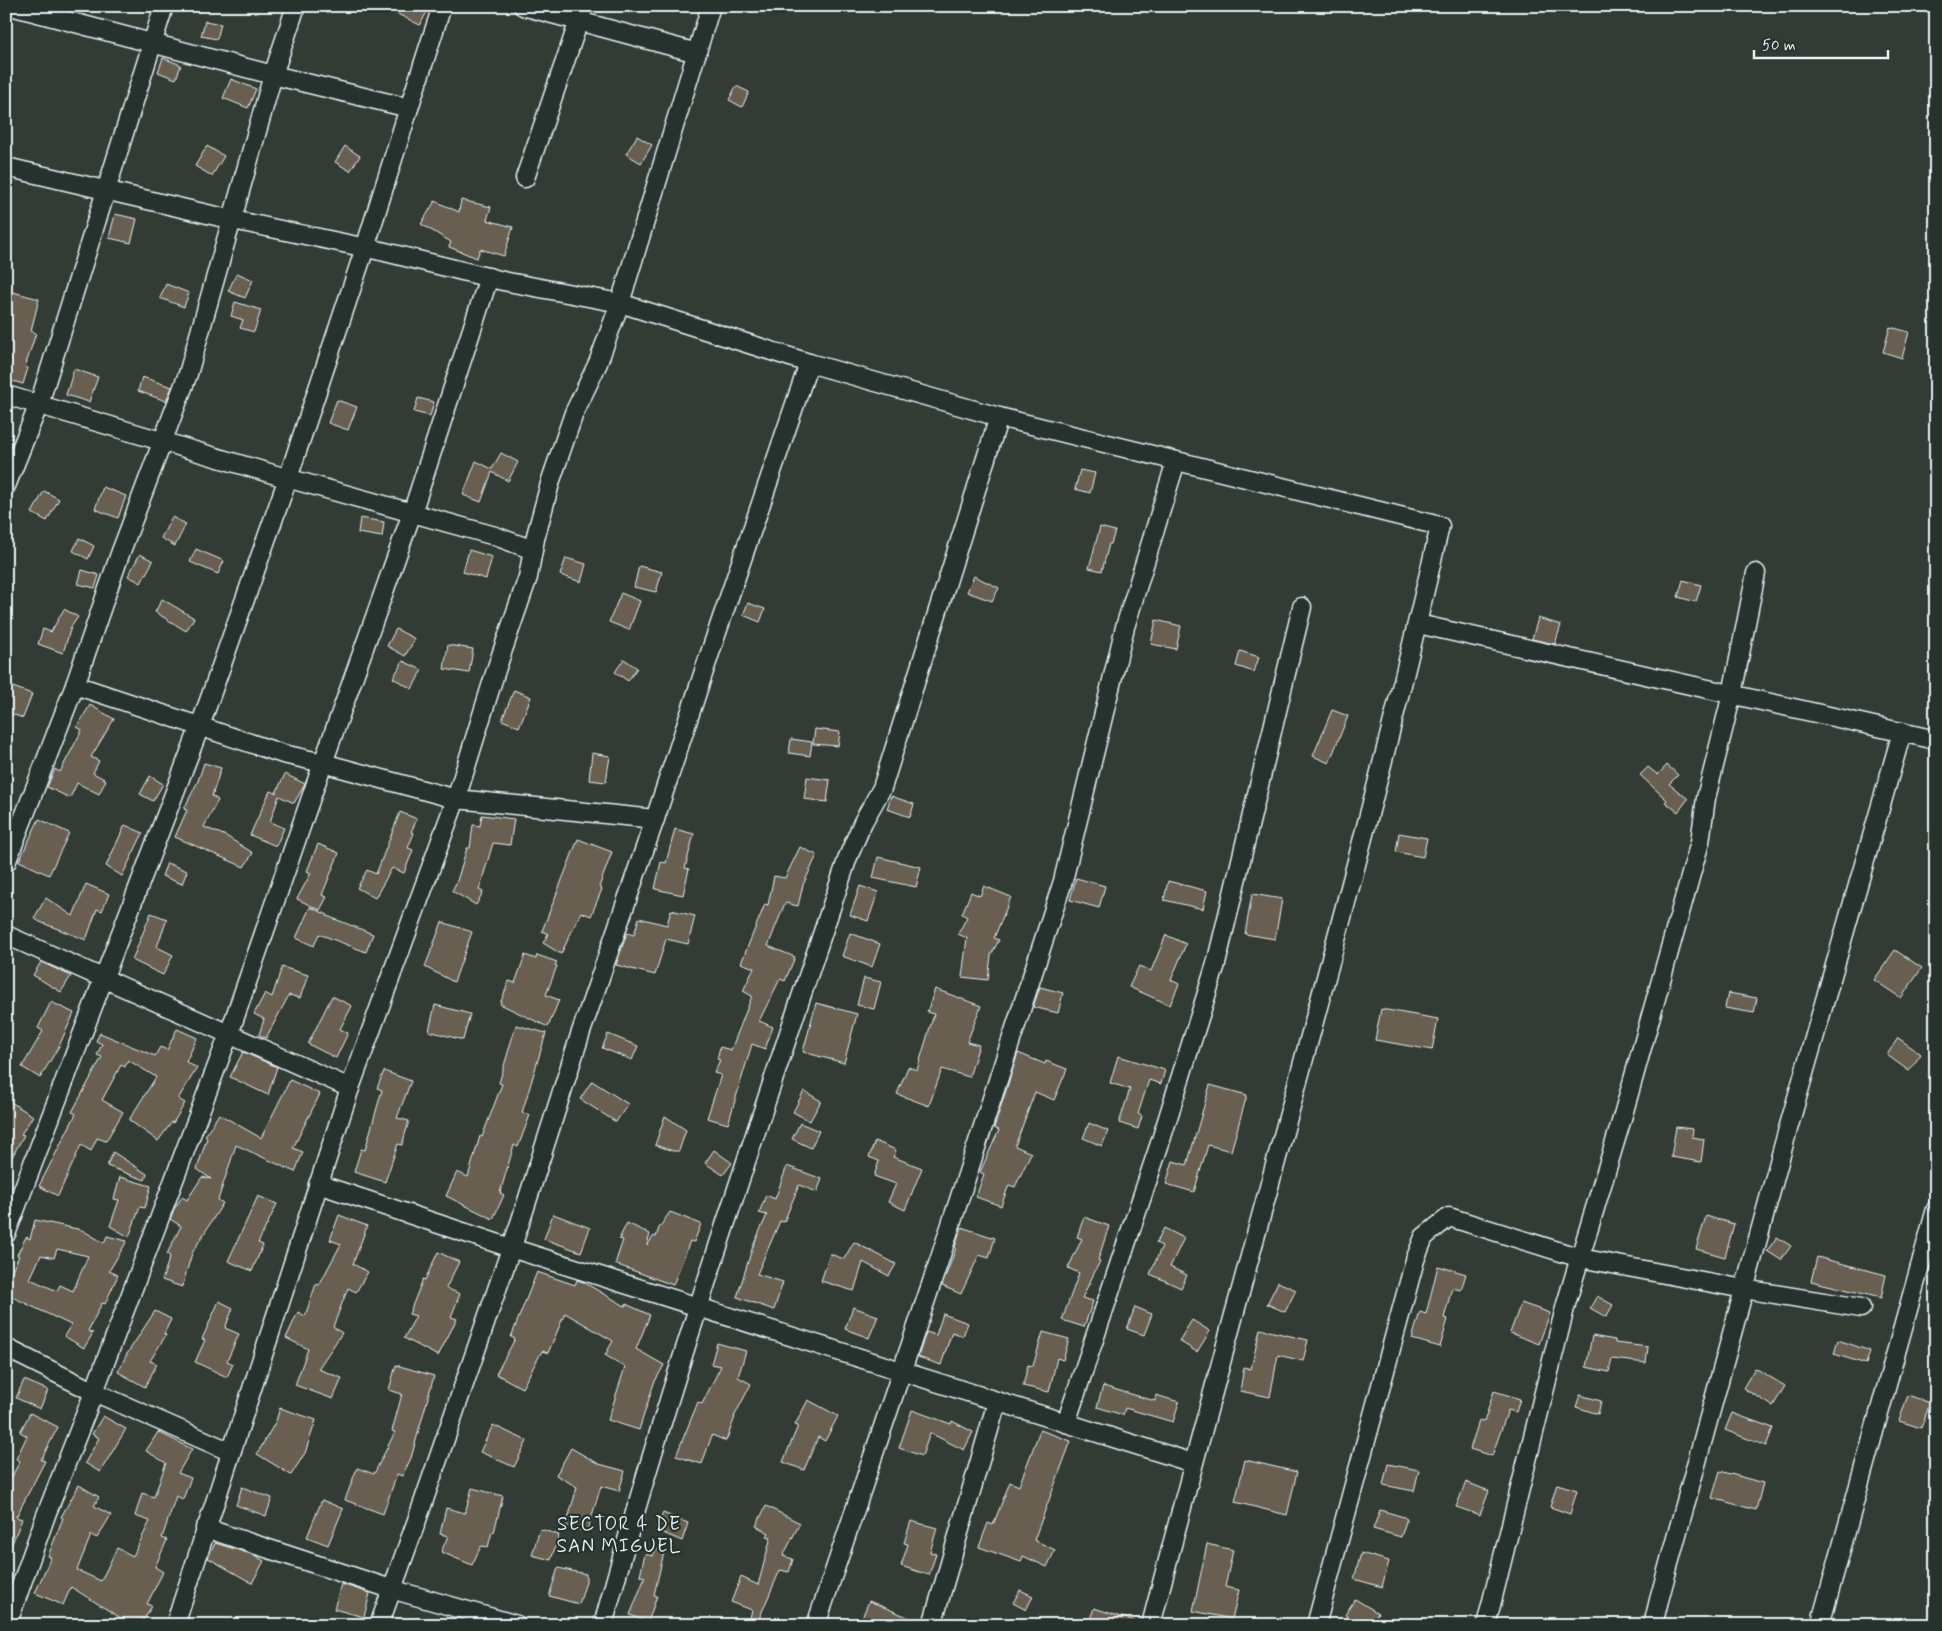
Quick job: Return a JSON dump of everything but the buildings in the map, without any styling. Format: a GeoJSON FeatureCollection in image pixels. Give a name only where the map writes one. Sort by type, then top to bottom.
{"type":"FeatureCollection","features":[{"type":"Feature","properties":{"kind":"street"},"geometry":{"type":"LineString","coordinates":[[6,12],[10,6],[273,75],[408,108]]}},
{"type":"Feature","properties":{"kind":"street"},"geometry":{"type":"LineString","coordinates":[[6,486],[39,404],[164,6]]}},
{"type":"Feature","properties":{"kind":"street"},"geometry":{"type":"LineString","coordinates":[[6,863],[75,685],[130,528],[188,374],[273,75],[296,6]]}},
{"type":"Feature","properties":{"kind":"street"},"geometry":{"type":"LineString","coordinates":[[6,1234],[200,726],[288,478],[365,248],[442,6]]}},
{"type":"Feature","properties":{"kind":"street"},"geometry":{"type":"LineString","coordinates":[[523,6],[582,14],[697,53]]}},
{"type":"Feature","properties":{"kind":"street"},"geometry":{"type":"LineString","coordinates":[[175,1625],[350,1088],[456,799],[496,670],[528,578],[533,550],[554,471],[574,414],[598,363],[620,303],[712,6]]}},
{"type":"Feature","properties":{"kind":"street"},"geometry":{"type":"LineString","coordinates":[[525,178],[582,14]]}},
{"type":"Feature","properties":{"kind":"street"},"geometry":{"type":"LineString","coordinates":[[6,167],[489,277],[620,303],[809,363],[999,417],[1440,526],[1418,624],[1356,869],[1193,1463],[1151,1625]]}},
{"type":"Feature","properties":{"kind":"street"},"geometry":{"type":"LineString","coordinates":[[7,1625],[46,1515],[229,1034],[412,513],[489,277]]}},
{"type":"Feature","properties":{"kind":"street"},"geometry":{"type":"LineString","coordinates":[[379,1625],[511,1248],[580,1035],[655,820],[809,363]]}},
{"type":"Feature","properties":{"kind":"street"},"geometry":{"type":"LineString","coordinates":[[6,395],[288,478],[495,536],[533,550]]}},
{"type":"Feature","properties":{"kind":"street"},"geometry":{"type":"LineString","coordinates":[[603,1625],[634,1511],[699,1308],[848,857],[863,822],[882,788],[999,417]]}},
{"type":"Feature","properties":{"kind":"street"},"geometry":{"type":"LineString","coordinates":[[816,1625],[902,1372],[1064,881],[1125,628],[1176,461]]}},
{"type":"Feature","properties":{"kind":"street"},"geometry":{"type":"LineString","coordinates":[[1486,1625],[1566,1304],[1626,1103],[1700,842],[1706,798],[1732,694],[1756,573]]}},
{"type":"Feature","properties":{"kind":"street"},"geometry":{"type":"LineString","coordinates":[[1066,1423],[1160,1143],[1216,964],[1302,607]]}},
{"type":"Feature","properties":{"kind":"street"},"geometry":{"type":"LineString","coordinates":[[1418,624],[1936,740]]}},
{"type":"Feature","properties":{"kind":"street"},"geometry":{"type":"LineString","coordinates":[[75,685],[283,754],[456,799],[655,820]]}},
{"type":"Feature","properties":{"kind":"street"},"geometry":{"type":"LineString","coordinates":[[1653,1625],[1658,1600],[1744,1289],[1902,732]]}},
{"type":"Feature","properties":{"kind":"street"},"geometry":{"type":"LineString","coordinates":[[6,935],[350,1088]]}},
{"type":"Feature","properties":{"kind":"street"},"geometry":{"type":"LineString","coordinates":[[318,1184],[699,1308],[1193,1463]]}},
{"type":"Feature","properties":{"kind":"street"},"geometry":{"type":"LineString","coordinates":[[1820,1625],[1936,1209]]}},
{"type":"Feature","properties":{"kind":"street"},"geometry":{"type":"LineString","coordinates":[[1316,1625],[1415,1260],[1424,1237],[1449,1217],[1580,1258],[1744,1289],[1861,1308]]}},
{"type":"Feature","properties":{"kind":"street"},"geometry":{"type":"LineString","coordinates":[[6,1348],[94,1392],[231,1452]]}},
{"type":"Feature","properties":{"kind":"street"},"geometry":{"type":"LineString","coordinates":[[932,1625],[997,1402]]}},
{"type":"Feature","properties":{"kind":"street"},"geometry":{"type":"LineString","coordinates":[[206,1528],[391,1589],[517,1625]]}},
{"type":"Feature","properties":{"kind":"district","name":"SECTOR 4 DE SAN MIGUEL"},"geometry":{"type":"Point","coordinates":[619,1535]}}]}
